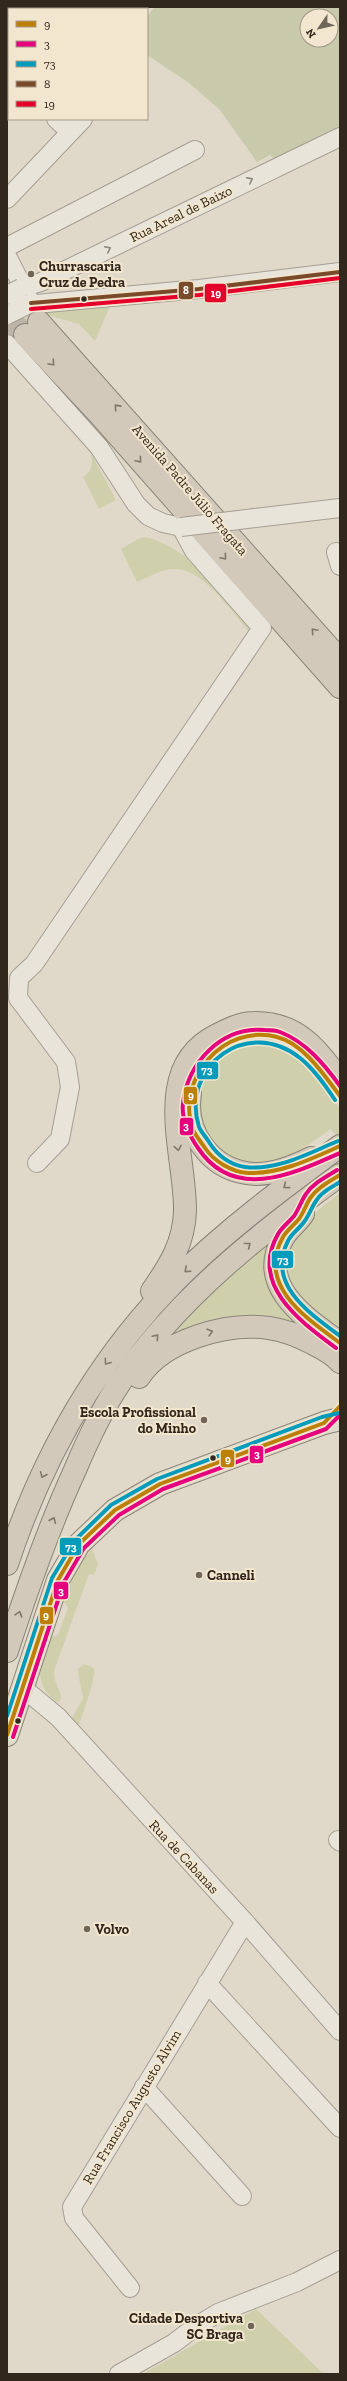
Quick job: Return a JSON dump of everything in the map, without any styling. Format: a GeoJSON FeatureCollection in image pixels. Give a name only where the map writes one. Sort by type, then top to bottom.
{"type":"FeatureCollection","features":[{"type":"Feature","properties":{"kind":"highway","name":"Avenida Padre Júlio Fragata"},"geometry":{"type":"LineString","coordinates":[[22,314],[219,522],[331,664]]}},
{"type":"Feature","properties":{"kind":"highway","name":"Avenida Padre Júlio Fragata"},"geometry":{"type":"LineString","coordinates":[[22,314],[100,415],[256,593],[331,664]]}},
{"type":"Feature","properties":{"kind":"highway"},"geometry":{"type":"LineString","coordinates":[[331,664],[340,687]]}},
{"type":"Feature","properties":{"kind":"highway"},"geometry":{"type":"LineString","coordinates":[[331,664],[340,698]]}},
{"type":"Feature","properties":{"kind":"highway"},"geometry":{"type":"LineString","coordinates":[[130,1331],[137,1310],[175,1256],[181,1238],[185,1211],[182,1170],[176,1135],[177,1097],[180,1081],[196,1051],[211,1038],[230,1029],[248,1023],[271,1023],[288,1029],[310,1043],[340,1081]]}},
{"type":"Feature","properties":{"kind":"highway"},"geometry":{"type":"LineString","coordinates":[[340,1096],[320,1069],[303,1051],[268,1035],[249,1035],[217,1048],[205,1060],[192,1084],[188,1109],[201,1146],[214,1160],[247,1174],[274,1171],[295,1166],[340,1146]]}},
{"type":"Feature","properties":{"kind":"highway"},"geometry":{"type":"LineString","coordinates":[[7,1564],[54,1449],[88,1388],[130,1331],[176,1280],[231,1230],[340,1146]]}},
{"type":"Feature","properties":{"kind":"highway"},"geometry":{"type":"LineString","coordinates":[[7,1651],[38,1556],[71,1477],[97,1421],[120,1382],[191,1296],[244,1248],[340,1175]]}},
{"type":"Feature","properties":{"kind":"highway"},"geometry":{"type":"LineString","coordinates":[[311,1196],[302,1216],[283,1237],[276,1253],[276,1270],[280,1288],[296,1308],[340,1343]]}},
{"type":"Feature","properties":{"kind":"highway"},"geometry":{"type":"LineString","coordinates":[[71,1477],[142,1372],[160,1356],[185,1341],[213,1331],[269,1328],[302,1337],[322,1348],[340,1362]]}},
{"type":"Feature","properties":{"kind":"main road"},"geometry":{"type":"LineString","coordinates":[[7,1735],[58,1580],[79,1544],[115,1510],[160,1484],[332,1421],[340,1406]]}},
{"type":"Feature","properties":{"kind":"street"},"geometry":{"type":"LineString","coordinates":[[57,120],[70,132]]}},
{"type":"Feature","properties":{"kind":"street"},"geometry":{"type":"LineString","coordinates":[[7,199],[82,120]]}},
{"type":"Feature","properties":{"kind":"street","name":"Rua Areal de Baixo"},"geometry":{"type":"LineString","coordinates":[[22,314],[41,282],[340,137]]}},
{"type":"Feature","properties":{"kind":"street"},"geometry":{"type":"LineString","coordinates":[[7,247],[195,150]]}},
{"type":"Feature","properties":{"kind":"street"},"geometry":{"type":"LineString","coordinates":[[7,256],[22,314],[99,447],[136,504],[148,516],[163,523],[181,527],[340,508]]}},
{"type":"Feature","properties":{"kind":"street"},"geometry":{"type":"LineString","coordinates":[[7,315],[340,272]]}},
{"type":"Feature","properties":{"kind":"street"},"geometry":{"type":"LineString","coordinates":[[37,1163],[60,1139],[70,1087],[66,1062],[18,998],[19,978],[34,964],[262,628],[194,551],[181,527]]}},
{"type":"Feature","properties":{"kind":"street","name":"Rua de Cabanas"},"geometry":{"type":"LineString","coordinates":[[23,1688],[58,1717],[244,1922],[340,2031]]}},
{"type":"Feature","properties":{"kind":"street","name":"Rua Francisco Augusto Alvim"},"geometry":{"type":"LineString","coordinates":[[130,2288],[74,2218],[72,2207],[244,1922]]}},
{"type":"Feature","properties":{"kind":"street"},"geometry":{"type":"LineString","coordinates":[[207,1983],[340,2128]]}},
{"type":"Feature","properties":{"kind":"street"},"geometry":{"type":"LineString","coordinates":[[144,2087],[242,2196]]}},
{"type":"Feature","properties":{"kind":"street"},"geometry":{"type":"LineString","coordinates":[[119,2374],[174,2343],[195,2327],[218,2313],[297,2282],[340,2260]]}},
{"type":"Feature","properties":{"kind":"green space"},"geometry":{"type":"Polygon","coordinates":[[[154,7],[340,7],[340,132],[276,161],[270,155],[257,162],[220,110],[189,83],[148,56],[148,16],[154,7]]]}},
{"type":"Feature","properties":{"kind":"green space"},"geometry":{"type":"Polygon","coordinates":[[[110,306],[95,341],[79,324],[47,315],[16,343],[15,330],[21,321],[34,314],[68,308],[110,306]]]}},
{"type":"Feature","properties":{"kind":"green space"},"geometry":{"type":"Polygon","coordinates":[[[91,453],[116,500],[99,509],[83,477],[86,475],[91,466],[91,453]]]}},
{"type":"Feature","properties":{"kind":"green space"},"geometry":{"type":"Polygon","coordinates":[[[145,537],[162,543],[178,552],[192,563],[219,589],[255,632],[252,635],[207,584],[186,571],[175,569],[165,570],[137,582],[121,549],[138,539],[145,537]]]}},
{"type":"Feature","properties":{"kind":"green space"},"geometry":{"type":"Polygon","coordinates":[[[251,1044],[279,1047],[299,1058],[318,1078],[340,1109],[340,1142],[331,1129],[298,1152],[283,1159],[249,1163],[227,1155],[210,1139],[200,1118],[198,1095],[205,1073],[223,1055],[251,1044]]]}},
{"type":"Feature","properties":{"kind":"green space"},"geometry":{"type":"Polygon","coordinates":[[[340,1193],[340,1333],[303,1304],[283,1272],[295,1228],[340,1193]]]}},
{"type":"Feature","properties":{"kind":"green space"},"geometry":{"type":"Polygon","coordinates":[[[271,1237],[267,1255],[309,1325],[302,1333],[162,1344],[190,1311],[271,1237]]]}},
{"type":"Feature","properties":{"kind":"green space"},"geometry":{"type":"Polygon","coordinates":[[[92,1549],[98,1564],[94,1575],[89,1574],[54,1671],[61,1697],[61,1700],[56,1702],[43,1687],[40,1671],[51,1637],[58,1635],[68,1608],[63,1600],[78,1566],[92,1549]]]}},
{"type":"Feature","properties":{"kind":"green space"},"geometry":{"type":"Polygon","coordinates":[[[84,1664],[94,1668],[94,1672],[89,1696],[78,1727],[72,1718],[83,1698],[78,1669],[84,1664]]]}},
{"type":"Feature","properties":{"kind":"green space","name":"Cidade Desportiva SC Braga"},"geometry":{"type":"Polygon","coordinates":[[[256,2309],[324,2374],[143,2374],[256,2309]]]}},
{"type":"Feature","properties":{"kind":"tunnel"},"geometry":{"type":"LineString","coordinates":[[7,316],[25,335]]}},
{"type":"Feature","properties":{"kind":"transit line","name":"8"},"geometry":{"type":"LineString","coordinates":[[31,303],[199,289],[340,272]]}},
{"type":"Feature","properties":{"kind":"transit line","name":"19"},"geometry":{"type":"LineString","coordinates":[[31,309],[199,295],[340,278]]}},
{"type":"Feature","properties":{"kind":"transit line","name":"3"},"geometry":{"type":"LineString","coordinates":[[340,1086],[314,1054],[289,1036],[276,1031],[249,1030],[235,1034],[221,1041],[200,1061],[186,1088],[183,1103],[184,1121],[198,1148],[213,1165],[229,1175],[246,1179],[265,1179],[303,1169],[340,1153]]}},
{"type":"Feature","properties":{"kind":"transit line","name":"9"},"geometry":{"type":"LineString","coordinates":[[340,1096],[313,1061],[296,1046],[277,1037],[257,1035],[239,1038],[222,1047],[208,1059],[198,1074],[191,1092],[189,1111],[193,1130],[209,1153],[229,1168],[242,1172],[260,1173],[296,1165],[340,1146]]}},
{"type":"Feature","properties":{"kind":"transit line","name":"73"},"geometry":{"type":"LineString","coordinates":[[335,1100],[315,1072],[300,1058],[280,1046],[260,1042],[240,1045],[223,1054],[209,1067],[199,1085],[196,1105],[199,1127],[212,1147],[224,1159],[239,1166],[257,1168],[281,1164],[338,1141]]}},
{"type":"Feature","properties":{"kind":"transit line","name":"3"},"geometry":{"type":"LineString","coordinates":[[336,1348],[294,1314],[274,1285],[270,1270],[271,1252],[280,1231],[294,1216],[309,1190],[320,1180],[337,1170]]}},
{"type":"Feature","properties":{"kind":"transit line","name":"9"},"geometry":{"type":"LineString","coordinates":[[340,1175],[324,1184],[314,1193],[299,1219],[283,1237],[276,1254],[276,1270],[280,1285],[289,1299],[313,1323],[340,1343]]}},
{"type":"Feature","properties":{"kind":"transit line","name":"73"},"geometry":{"type":"LineString","coordinates":[[340,1182],[318,1198],[306,1220],[289,1238],[283,1256],[282,1271],[294,1296],[316,1318],[340,1336]]}},
{"type":"Feature","properties":{"kind":"transit line","name":"9"},"geometry":{"type":"LineString","coordinates":[[7,1735],[58,1580],[79,1544],[115,1510],[160,1484],[324,1423],[340,1406]]}},
{"type":"Feature","properties":{"kind":"transit line","name":"73"},"geometry":{"type":"LineString","coordinates":[[7,1716],[52,1578],[75,1540],[111,1505],[157,1479],[322,1417],[339,1413]]}},
{"type":"Feature","properties":{"kind":"transit line","name":"3"},"geometry":{"type":"LineString","coordinates":[[13,1737],[64,1582],[84,1548],[119,1515],[163,1489],[326,1429],[340,1415]]}},
{"type":"Feature","properties":{"kind":"place","name":"Churrascaria Cruz de Pedra"},"geometry":{"type":"Point","coordinates":[31,274]}},
{"type":"Feature","properties":{"kind":"place","name":"Escola Profissional do Minho"},"geometry":{"type":"Point","coordinates":[204,1420]}},
{"type":"Feature","properties":{"kind":"place","name":"Canneli"},"geometry":{"type":"Point","coordinates":[199,1575]}},
{"type":"Feature","properties":{"kind":"place","name":"Volvo"},"geometry":{"type":"Point","coordinates":[87,1929]}},
{"type":"Feature","properties":{"kind":"place","name":"Cidade Desportiva SC Braga"},"geometry":{"type":"Point","coordinates":[251,2326]}}]}
